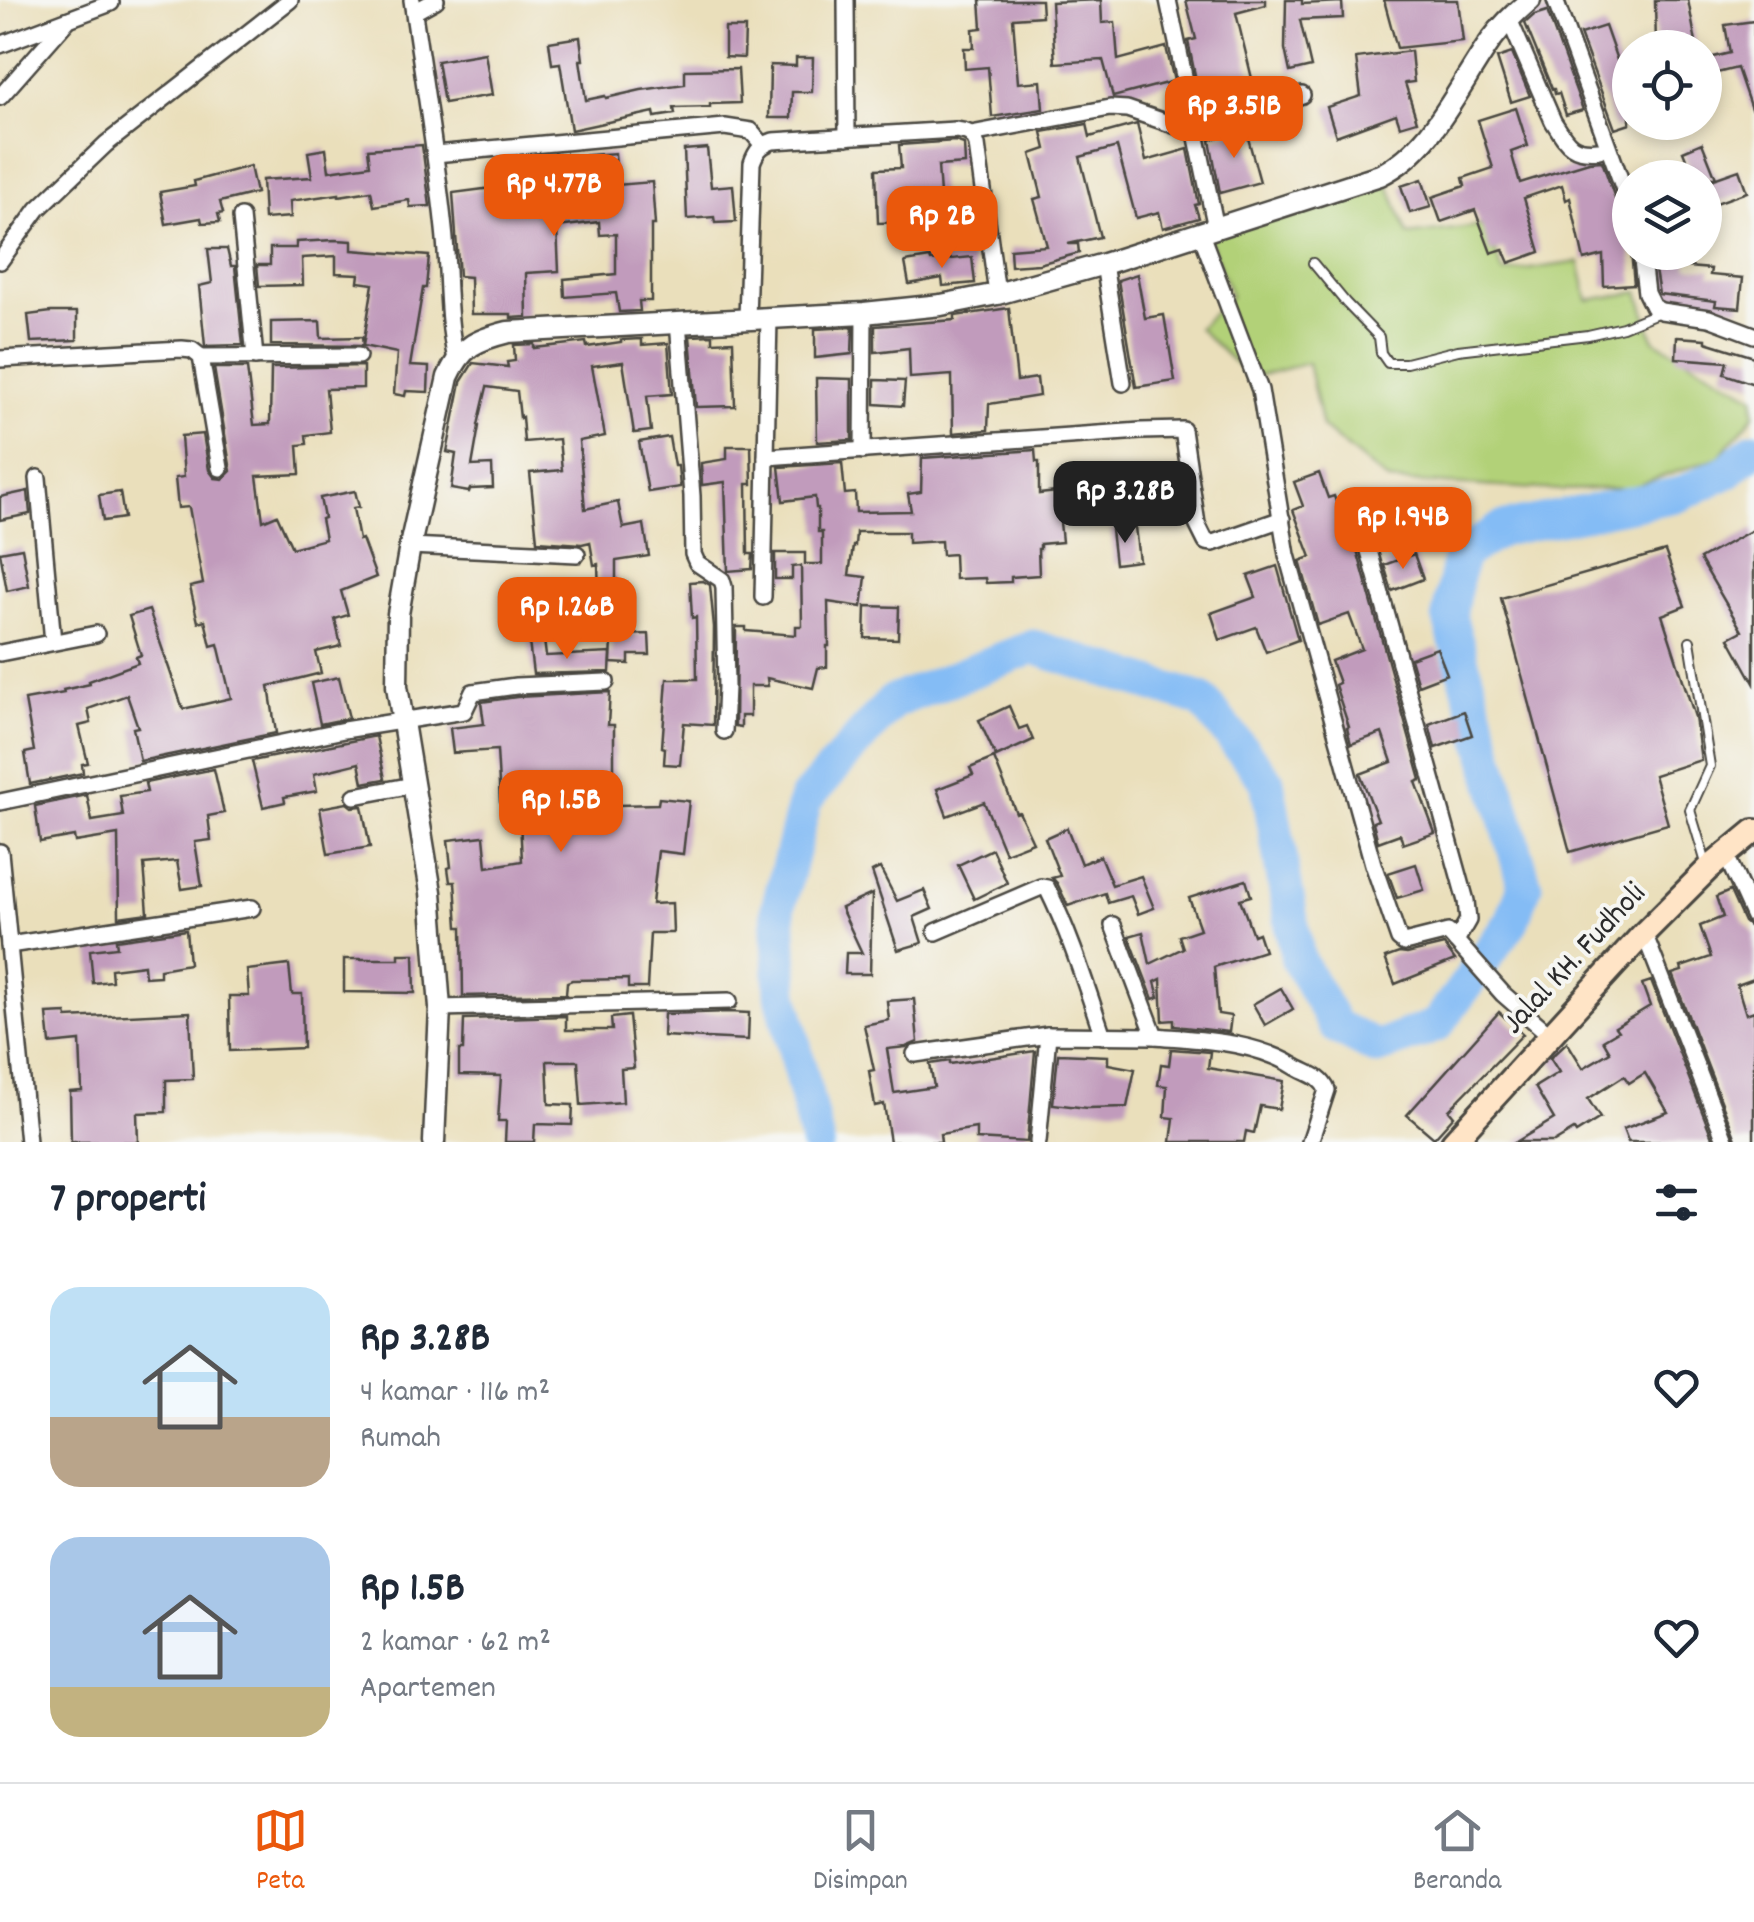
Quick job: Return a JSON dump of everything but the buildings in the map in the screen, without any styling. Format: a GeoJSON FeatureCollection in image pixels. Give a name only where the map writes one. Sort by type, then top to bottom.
{"type":"FeatureCollection","features":[{"type":"Feature","properties":{"kind":"main road","name":"Jalal KH. Fudholi"},"geometry":{"type":"LineString","coordinates":[[1453,1142],[1644,933],[1716,861],[1754,831]]}},
{"type":"Feature","properties":{"kind":"street"},"geometry":{"type":"LineString","coordinates":[[0,260],[38,208],[106,144],[290,0]]}},
{"type":"Feature","properties":{"kind":"street"},"geometry":{"type":"LineString","coordinates":[[436,0],[413,6],[445,234],[450,332],[456,359]]}},
{"type":"Feature","properties":{"kind":"street"},"geometry":{"type":"LineString","coordinates":[[846,0],[846,137]]}},
{"type":"Feature","properties":{"kind":"street"},"geometry":{"type":"LineString","coordinates":[[1168,0],[1197,133],[1208,231],[1260,390],[1287,555],[1368,846],[1399,939],[1404,943],[1450,933],[1503,994],[1550,1035]]}},
{"type":"Feature","properties":{"kind":"street"},"geometry":{"type":"LineString","coordinates":[[434,1142],[440,1008],[431,892],[397,686],[398,614],[448,377],[466,348],[508,332],[920,309],[997,294],[1104,264],[1380,175],[1417,150],[1492,39],[1530,0]]}},
{"type":"Feature","properties":{"kind":"street"},"geometry":{"type":"LineString","coordinates":[[1556,0],[1613,160]]}},
{"type":"Feature","properties":{"kind":"street"},"geometry":{"type":"LineString","coordinates":[[0,45],[111,3]]}},
{"type":"Feature","properties":{"kind":"street"},"geometry":{"type":"LineString","coordinates":[[0,96],[70,19]]}},
{"type":"Feature","properties":{"kind":"street"},"geometry":{"type":"LineString","coordinates":[[1509,19],[1562,136],[1578,150],[1599,150]]}},
{"type":"Feature","properties":{"kind":"street"},"geometry":{"type":"LineString","coordinates":[[763,597],[766,457],[752,162],[763,144],[955,130],[971,134],[1110,108],[1127,109],[1197,133],[1302,95]]}},
{"type":"Feature","properties":{"kind":"street"},"geometry":{"type":"LineString","coordinates":[[435,154],[725,127],[750,131],[763,144]]}},
{"type":"Feature","properties":{"kind":"street"},"geometry":{"type":"LineString","coordinates":[[971,134],[976,145],[997,294]]}},
{"type":"Feature","properties":{"kind":"street"},"geometry":{"type":"LineString","coordinates":[[241,217],[255,357]]}},
{"type":"Feature","properties":{"kind":"street"},"geometry":{"type":"LineString","coordinates":[[1104,264],[1123,384]]}},
{"type":"Feature","properties":{"kind":"street"},"geometry":{"type":"LineString","coordinates":[[1643,270],[1646,293],[1661,311],[1709,318],[1754,334]]}},
{"type":"Feature","properties":{"kind":"street"},"geometry":{"type":"LineString","coordinates":[[863,451],[864,313]]}},
{"type":"Feature","properties":{"kind":"street"},"geometry":{"type":"LineString","coordinates":[[678,322],[693,554],[697,563],[724,582],[724,731]]}},
{"type":"Feature","properties":{"kind":"street"},"geometry":{"type":"LineString","coordinates":[[0,359],[192,350],[201,358],[220,468]]}},
{"type":"Feature","properties":{"kind":"street"},"geometry":{"type":"LineString","coordinates":[[201,358],[358,356]]}},
{"type":"Feature","properties":{"kind":"street"},"geometry":{"type":"LineString","coordinates":[[766,457],[1183,430],[1197,524],[1206,542],[1282,519]]}},
{"type":"Feature","properties":{"kind":"street"},"geometry":{"type":"LineString","coordinates":[[38,478],[53,642]]}},
{"type":"Feature","properties":{"kind":"street"},"geometry":{"type":"LineString","coordinates":[[1366,502],[1361,522],[1466,901],[1468,920],[1456,941]]}},
{"type":"Feature","properties":{"kind":"street"},"geometry":{"type":"LineString","coordinates":[[410,546],[577,554]]}},
{"type":"Feature","properties":{"kind":"street"},"geometry":{"type":"LineString","coordinates":[[0,653],[96,634]]}},
{"type":"Feature","properties":{"kind":"street"},"geometry":{"type":"LineString","coordinates":[[0,802],[344,730],[464,711],[473,692],[606,682]]}},
{"type":"Feature","properties":{"kind":"street"},"geometry":{"type":"LineString","coordinates":[[355,796],[414,785]]}},
{"type":"Feature","properties":{"kind":"street"},"geometry":{"type":"LineString","coordinates":[[0,852],[28,1142]]}},
{"type":"Feature","properties":{"kind":"street"},"geometry":{"type":"LineString","coordinates":[[1716,861],[1754,918]]}},
{"type":"Feature","properties":{"kind":"street"},"geometry":{"type":"LineString","coordinates":[[936,932],[1040,887],[1046,888],[1072,944],[1103,1036]]}},
{"type":"Feature","properties":{"kind":"street"},"geometry":{"type":"LineString","coordinates":[[9,944],[252,908]]}},
{"type":"Feature","properties":{"kind":"street"},"geometry":{"type":"LineString","coordinates":[[1113,926],[1155,1036]]}},
{"type":"Feature","properties":{"kind":"street"},"geometry":{"type":"LineString","coordinates":[[1644,933],[1726,1142]]}},
{"type":"Feature","properties":{"kind":"street"},"geometry":{"type":"LineString","coordinates":[[440,1008],[730,1001]]}},
{"type":"Feature","properties":{"kind":"street"},"geometry":{"type":"LineString","coordinates":[[915,1054],[1048,1036],[1155,1036],[1250,1047],[1276,1055],[1323,1080],[1327,1090],[1310,1142]]}},
{"type":"Feature","properties":{"kind":"street"},"geometry":{"type":"LineString","coordinates":[[1038,1142],[1048,1036]]}},
{"type":"Feature","properties":{"kind":"lane"},"geometry":{"type":"LineString","coordinates":[[1313,263],[1346,304],[1380,337],[1381,353],[1388,363],[1406,363],[1458,350],[1588,335],[1623,327],[1661,311]]}},
{"type":"Feature","properties":{"kind":"lane"},"geometry":{"type":"LineString","coordinates":[[1690,641],[1710,766],[1690,810],[1716,861]]}},
{"type":"Feature","properties":{"kind":"green space"},"geometry":{"type":"Polygon","coordinates":[[[1387,180],[1408,235],[1486,225],[1503,273],[1579,262],[1588,300],[1639,292],[1654,340],[1754,396],[1754,415],[1719,457],[1630,488],[1559,490],[1388,481],[1322,427],[1308,363],[1250,378],[1198,328],[1231,296],[1207,234],[1387,180]]]}},
{"type":"Feature","properties":{"kind":"waterway"},"geometry":{"type":"LineString","coordinates":[[817,1142],[782,994],[778,908],[805,800],[892,702],[1033,647],[1202,700],[1267,781],[1298,960],[1335,1026],[1377,1048],[1437,1025],[1512,921],[1525,886],[1449,616],[1460,556],[1501,529],[1681,494],[1728,471],[1754,449]]}}]}
